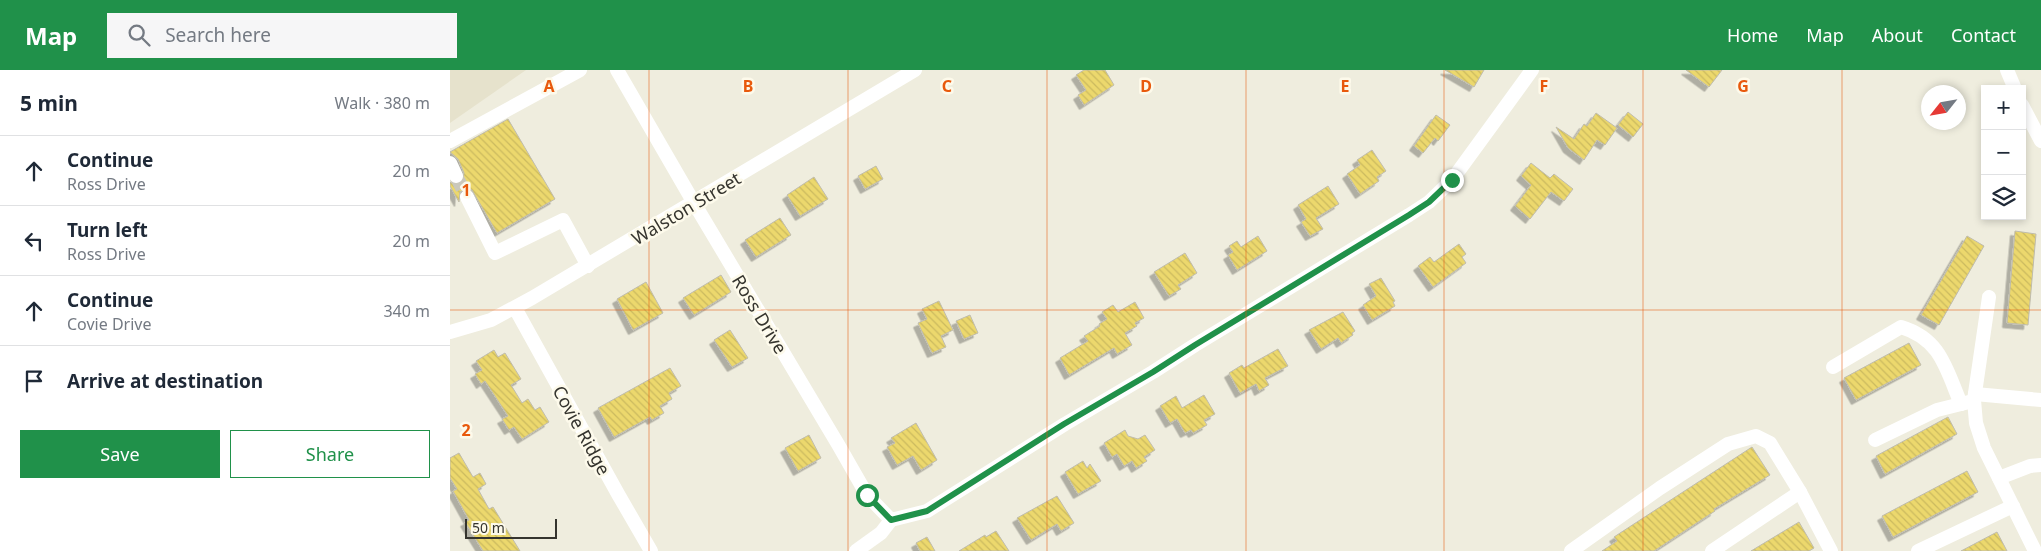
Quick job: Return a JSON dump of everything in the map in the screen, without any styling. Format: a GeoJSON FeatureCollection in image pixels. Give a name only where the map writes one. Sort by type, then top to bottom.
{"type":"FeatureCollection","features":[{"type":"Feature","properties":{"kind":"street"},"geometry":{"type":"LineString","coordinates":[[450,141],[580,70]]}},
{"type":"Feature","properties":{"kind":"street","name":"Ross Drive"},"geometry":{"type":"LineString","coordinates":[[617,70],[694,203],[840,446],[867,495],[891,520]]}},
{"type":"Feature","properties":{"kind":"street","name":"Walston Street"},"geometry":{"type":"LineString","coordinates":[[450,332],[491,320],[515,308],[915,70]]}},
{"type":"Feature","properties":{"kind":"street"},"geometry":{"type":"LineString","coordinates":[[856,551],[881,533],[891,520],[927,511],[1064,424],[1153,372],[1429,202],[1452,180],[1532,70]]}},
{"type":"Feature","properties":{"kind":"street"},"geometry":{"type":"LineString","coordinates":[[2007,70],[2013,85]]}},
{"type":"Feature","properties":{"kind":"street"},"geometry":{"type":"LineString","coordinates":[[2026,113],[2041,141]]}},
{"type":"Feature","properties":{"kind":"street"},"geometry":{"type":"LineString","coordinates":[[467,198],[495,253],[563,220],[588,266]]}},
{"type":"Feature","properties":{"kind":"street"},"geometry":{"type":"LineString","coordinates":[[1970,399],[1989,297]]}},
{"type":"Feature","properties":{"kind":"street","name":"Covie Ridge"},"geometry":{"type":"LineString","coordinates":[[515,308],[613,486],[652,551]]}},
{"type":"Feature","properties":{"kind":"street"},"geometry":{"type":"LineString","coordinates":[[1833,367],[1901,327],[1914,331],[1931,342],[1970,399],[1984,448],[2035,551]]}},
{"type":"Feature","properties":{"kind":"street"},"geometry":{"type":"LineString","coordinates":[[1875,440],[1937,410],[1970,399],[2041,400]]}},
{"type":"Feature","properties":{"kind":"street"},"geometry":{"type":"LineString","coordinates":[[1571,551],[1660,488],[1728,444],[1756,436],[1770,442],[1800,492],[1831,551]]}},
{"type":"Feature","properties":{"kind":"street"},"geometry":{"type":"LineString","coordinates":[[1999,478],[2030,466],[2041,465]]}},
{"type":"Feature","properties":{"kind":"street"},"geometry":{"type":"LineString","coordinates":[[1712,551],[1800,492]]}},
{"type":"Feature","properties":{"kind":"street"},"geometry":{"type":"LineString","coordinates":[[1918,551],[2013,506]]}},
{"type":"Feature","properties":{"kind":"shaded area"},"geometry":{"type":"Polygon","coordinates":[[[450,70],[526,70],[450,123],[450,70]]]}},
{"type":"Feature","properties":{"kind":"building"},"geometry":{"type":"Polygon","coordinates":[[[1084,70],[1105,70],[1114,85],[1084,105],[1078,95],[1086,90],[1076,75],[1084,70]]]}},
{"type":"Feature","properties":{"kind":"building"},"geometry":{"type":"Polygon","coordinates":[[[1445,70],[1484,70],[1474,87],[1445,70]]]}},
{"type":"Feature","properties":{"kind":"building"},"geometry":{"type":"Polygon","coordinates":[[[1686,70],[1722,70],[1709,87],[1686,70]]]}},
{"type":"Feature","properties":{"kind":"building"},"geometry":{"type":"Polygon","coordinates":[[[1628,112],[1643,124],[1633,137],[1618,125],[1628,112]]]}},
{"type":"Feature","properties":{"kind":"building"},"geometry":{"type":"Polygon","coordinates":[[[1596,113],[1617,128],[1605,145],[1597,140],[1584,160],[1568,148],[1556,127],[1574,139],[1584,124],[1587,126],[1596,113]]]}},
{"type":"Feature","properties":{"kind":"building"},"geometry":{"type":"Polygon","coordinates":[[[1436,115],[1450,125],[1438,141],[1435,138],[1423,153],[1414,146],[1436,115]]]}},
{"type":"Feature","properties":{"kind":"building"},"geometry":{"type":"Polygon","coordinates":[[[508,119],[555,199],[497,233],[472,190],[467,188],[460,192],[459,202],[450,186],[450,182],[455,185],[460,184],[463,181],[464,173],[458,159],[450,152],[508,119]]]}},
{"type":"Feature","properties":{"kind":"building"},"geometry":{"type":"Polygon","coordinates":[[[1372,150],[1386,171],[1377,177],[1379,181],[1360,194],[1347,174],[1360,165],[1357,160],[1372,150]]]}},
{"type":"Feature","properties":{"kind":"building"},"geometry":{"type":"Polygon","coordinates":[[[1531,163],[1550,178],[1554,174],[1573,189],[1564,201],[1551,192],[1530,219],[1515,206],[1531,185],[1521,176],[1531,163]]]}},
{"type":"Feature","properties":{"kind":"building"},"geometry":{"type":"Polygon","coordinates":[[[876,166],[883,179],[865,189],[858,176],[876,166]]]}},
{"type":"Feature","properties":{"kind":"building"},"geometry":{"type":"Polygon","coordinates":[[[814,177],[828,199],[800,216],[787,195],[814,177]]]}},
{"type":"Feature","properties":{"kind":"building"},"geometry":{"type":"Polygon","coordinates":[[[1328,186],[1339,204],[1316,218],[1323,229],[1310,236],[1301,222],[1306,219],[1298,205],[1328,186]]]}},
{"type":"Feature","properties":{"kind":"building"},"geometry":{"type":"Polygon","coordinates":[[[780,218],[791,235],[756,257],[745,240],[780,218]]]}},
{"type":"Feature","properties":{"kind":"building"},"geometry":{"type":"Polygon","coordinates":[[[2015,231],[2036,234],[2028,325],[2007,323],[2015,231]]]}},
{"type":"Feature","properties":{"kind":"building"},"geometry":{"type":"Polygon","coordinates":[[[1258,236],[1267,251],[1237,270],[1228,255],[1233,252],[1229,246],[1237,241],[1241,247],[1258,236]]]}},
{"type":"Feature","properties":{"kind":"building"},"geometry":{"type":"Polygon","coordinates":[[[1967,236],[1984,246],[1939,325],[1921,315],[1967,236]]]}},
{"type":"Feature","properties":{"kind":"building"},"geometry":{"type":"Polygon","coordinates":[[[1459,244],[1466,254],[1462,257],[1466,263],[1433,287],[1418,266],[1430,257],[1434,262],[1459,244]]]}},
{"type":"Feature","properties":{"kind":"building"},"geometry":{"type":"Polygon","coordinates":[[[1185,253],[1197,273],[1178,285],[1181,289],[1169,296],[1154,272],[1185,253]]]}},
{"type":"Feature","properties":{"kind":"building"},"geometry":{"type":"Polygon","coordinates":[[[721,275],[731,292],[694,315],[683,298],[721,275]]]}},
{"type":"Feature","properties":{"kind":"building"},"geometry":{"type":"Polygon","coordinates":[[[1381,278],[1395,301],[1393,302],[1395,306],[1372,320],[1363,305],[1376,296],[1369,284],[1381,278]]]}},
{"type":"Feature","properties":{"kind":"building"},"geometry":{"type":"Polygon","coordinates":[[[646,282],[663,313],[633,330],[617,299],[646,282]]]}},
{"type":"Feature","properties":{"kind":"building"},"geometry":{"type":"Polygon","coordinates":[[[939,301],[953,330],[941,336],[946,347],[932,353],[918,323],[927,319],[922,309],[939,301]]]}},
{"type":"Feature","properties":{"kind":"building"},"geometry":{"type":"Polygon","coordinates":[[[1135,302],[1144,318],[1135,323],[1137,326],[1125,333],[1132,345],[1117,354],[1114,348],[1069,375],[1060,358],[1088,341],[1084,336],[1107,319],[1102,312],[1113,305],[1118,312],[1135,302]]]}},
{"type":"Feature","properties":{"kind":"building"},"geometry":{"type":"Polygon","coordinates":[[[1343,312],[1355,331],[1352,333],[1353,335],[1341,343],[1338,338],[1321,349],[1309,330],[1343,312]]]}},
{"type":"Feature","properties":{"kind":"building"},"geometry":{"type":"Polygon","coordinates":[[[970,315],[978,333],[964,339],[956,321],[970,315]]]}},
{"type":"Feature","properties":{"kind":"building"},"geometry":{"type":"Polygon","coordinates":[[[730,330],[748,358],[732,367],[714,340],[730,330]]]}},
{"type":"Feature","properties":{"kind":"building"},"geometry":{"type":"Polygon","coordinates":[[[1909,343],[1921,365],[1856,400],[1844,378],[1909,343]]]}},
{"type":"Feature","properties":{"kind":"building"},"geometry":{"type":"Polygon","coordinates":[[[1278,349],[1288,366],[1265,378],[1269,385],[1259,391],[1256,384],[1240,393],[1229,373],[1242,365],[1244,368],[1278,349]]]}},
{"type":"Feature","properties":{"kind":"building"},"geometry":{"type":"Polygon","coordinates":[[[494,350],[498,357],[505,353],[521,379],[511,385],[522,403],[528,399],[535,410],[540,407],[549,422],[522,439],[514,427],[509,430],[502,419],[508,416],[485,381],[481,384],[475,374],[482,370],[476,361],[494,350]]]}},
{"type":"Feature","properties":{"kind":"building"},"geometry":{"type":"Polygon","coordinates":[[[670,368],[681,386],[669,393],[672,399],[660,406],[664,413],[652,420],[650,417],[614,437],[598,408],[670,368]]]}},
{"type":"Feature","properties":{"kind":"building"},"geometry":{"type":"Polygon","coordinates":[[[1204,395],[1215,414],[1204,420],[1207,425],[1193,433],[1191,430],[1185,433],[1177,419],[1170,423],[1160,406],[1176,396],[1182,408],[1204,395]]]}},
{"type":"Feature","properties":{"kind":"building"},"geometry":{"type":"Polygon","coordinates":[[[1948,417],[1957,434],[1885,474],[1876,456],[1948,417]]]}},
{"type":"Feature","properties":{"kind":"building"},"geometry":{"type":"Polygon","coordinates":[[[916,423],[937,460],[921,470],[913,456],[897,465],[887,447],[895,443],[891,438],[916,423]]]}},
{"type":"Feature","properties":{"kind":"building"},"geometry":{"type":"Polygon","coordinates":[[[1125,430],[1128,436],[1138,439],[1145,435],[1155,450],[1144,457],[1147,461],[1136,468],[1132,461],[1124,466],[1117,454],[1112,457],[1104,443],[1125,430]]]}},
{"type":"Feature","properties":{"kind":"building"},"geometry":{"type":"Polygon","coordinates":[[[809,435],[821,458],[798,471],[785,448],[809,435]]]}},
{"type":"Feature","properties":{"kind":"building"},"geometry":{"type":"Polygon","coordinates":[[[1752,447],[1770,475],[1714,509],[1715,511],[1654,551],[1602,551],[1617,541],[1614,537],[1752,447]]]}},
{"type":"Feature","properties":{"kind":"building"},"geometry":{"type":"Polygon","coordinates":[[[459,453],[473,477],[480,473],[486,484],[478,489],[489,509],[493,507],[520,551],[483,551],[465,522],[469,520],[453,491],[457,489],[450,478],[450,458],[459,453]]]}},
{"type":"Feature","properties":{"kind":"building"},"geometry":{"type":"Polygon","coordinates":[[[1083,461],[1087,468],[1090,464],[1101,481],[1078,494],[1065,472],[1083,461]]]}},
{"type":"Feature","properties":{"kind":"building"},"geometry":{"type":"Polygon","coordinates":[[[1967,471],[1978,492],[1893,537],[1882,516],[1967,471]]]}},
{"type":"Feature","properties":{"kind":"building"},"geometry":{"type":"Polygon","coordinates":[[[1057,496],[1074,523],[1061,531],[1057,524],[1031,540],[1017,518],[1057,496]]]}},
{"type":"Feature","properties":{"kind":"building"},"geometry":{"type":"Polygon","coordinates":[[[1799,522],[1814,548],[1809,551],[1751,551],[1799,522]]]}},
{"type":"Feature","properties":{"kind":"building"},"geometry":{"type":"Polygon","coordinates":[[[996,531],[1009,551],[959,551],[985,535],[986,537],[996,531]]]}},
{"type":"Feature","properties":{"kind":"building"},"geometry":{"type":"Polygon","coordinates":[[[1997,532],[2007,551],[1961,551],[1997,532]]]}},
{"type":"Feature","properties":{"kind":"building"},"geometry":{"type":"Polygon","coordinates":[[[927,537],[935,551],[920,551],[916,543],[927,537]]]}},
{"type":"Feature","properties":{"kind":"tunnel"},"geometry":{"type":"LineString","coordinates":[[456,176],[467,197]]}},
{"type":"Feature","properties":{"kind":"route"},"geometry":{"type":"LineString","coordinates":[[867,495],[891,520],[927,511],[1064,424],[1115,393],[1132,385],[1230,323],[1409,215],[1429,202],[1452,180]]}}]}
